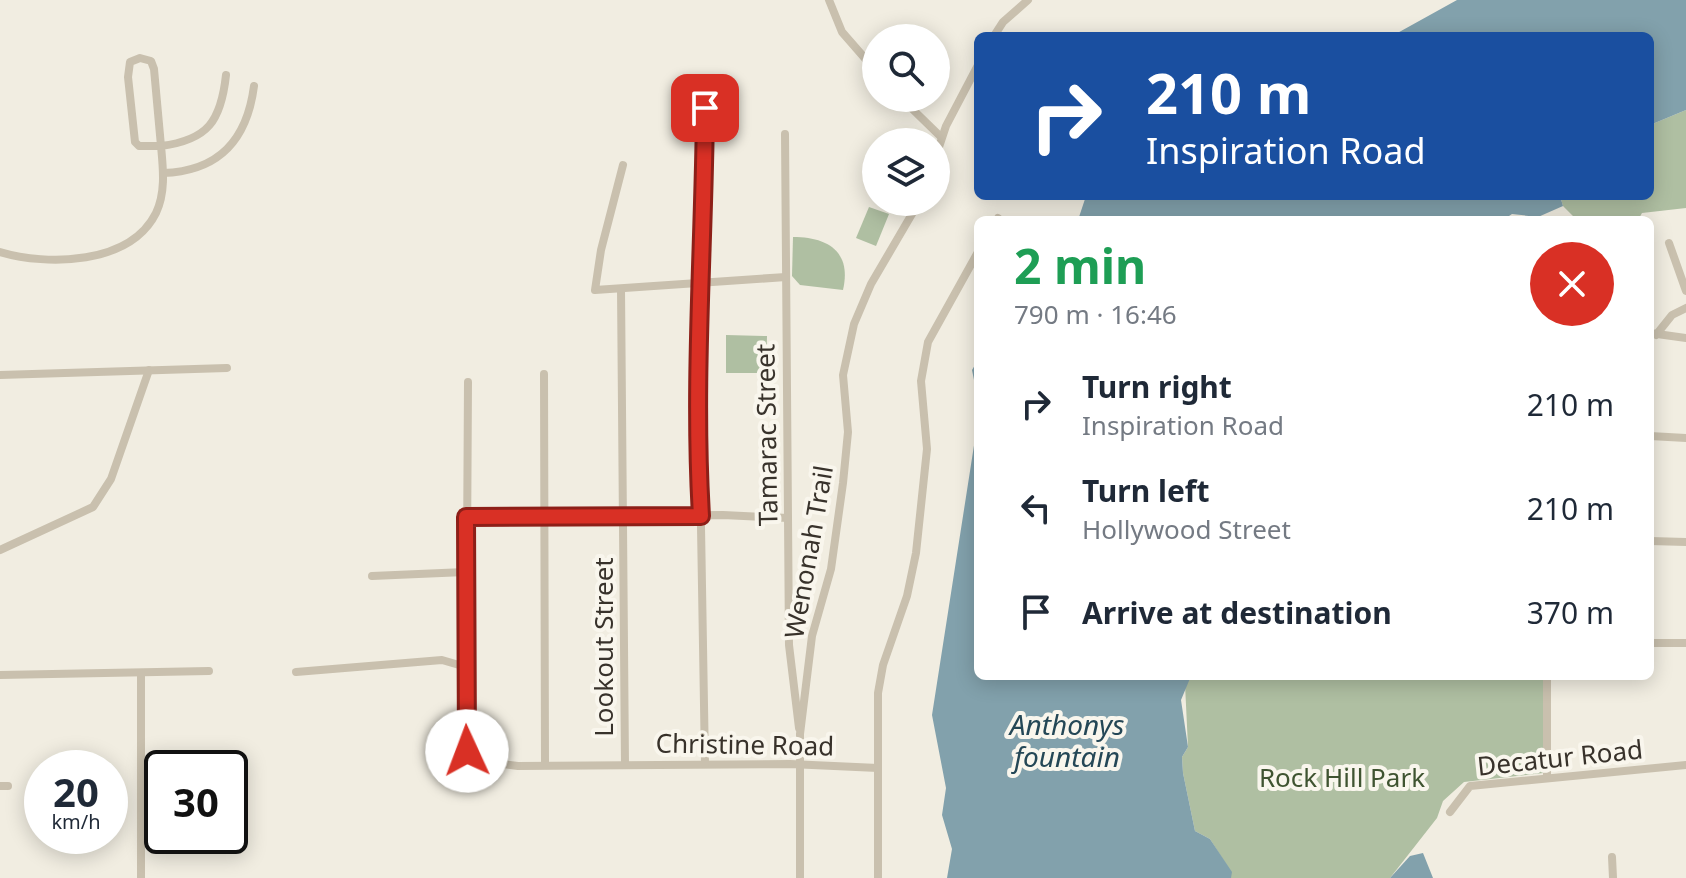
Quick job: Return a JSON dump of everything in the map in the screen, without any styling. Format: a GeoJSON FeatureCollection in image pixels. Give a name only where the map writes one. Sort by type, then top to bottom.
{"type":"FeatureCollection","features":[{"type":"Feature","properties":{"kind":"street"},"geometry":{"type":"LineString","coordinates":[[829,0],[842,32],[862,55]]}},
{"type":"Feature","properties":{"kind":"street"},"geometry":{"type":"LineString","coordinates":[[998,32],[1028,0]]}},
{"type":"Feature","properties":{"kind":"street"},"geometry":{"type":"LineString","coordinates":[[0,252],[42,262],[80,258],[112,249],[144,229],[160,203],[163,173],[161,146],[154,69],[148,59],[132,60],[128,77],[135,142],[161,146],[192,141],[208,128],[219,110],[226,75]]}},
{"type":"Feature","properties":{"kind":"street"},"geometry":{"type":"LineString","coordinates":[[946,128],[974,73]]}},
{"type":"Feature","properties":{"kind":"street"},"geometry":{"type":"LineString","coordinates":[[705,78],[703,286],[698,349],[705,764]]}},
{"type":"Feature","properties":{"kind":"street"},"geometry":{"type":"LineString","coordinates":[[163,173],[195,169],[223,156],[242,132],[254,86]]}},
{"type":"Feature","properties":{"kind":"street"},"geometry":{"type":"LineString","coordinates":[[915,112],[932,128]]}},
{"type":"Feature","properties":{"kind":"street","name":"Tamarac Street"},"geometry":{"type":"LineString","coordinates":[[785,134],[789,645],[800,734]]}},
{"type":"Feature","properties":{"kind":"street"},"geometry":{"type":"LineString","coordinates":[[623,165],[595,290],[703,286],[786,277]]}},
{"type":"Feature","properties":{"kind":"street","name":"Wenonah Trail"},"geometry":{"type":"LineString","coordinates":[[800,878],[800,734],[812,636],[831,569],[843,483],[848,432],[843,375],[854,324],[871,284],[911,216]]}},
{"type":"Feature","properties":{"kind":"street"},"geometry":{"type":"LineString","coordinates":[[1669,243],[1686,291]]}},
{"type":"Feature","properties":{"kind":"street"},"geometry":{"type":"LineString","coordinates":[[878,878],[879,682],[907,596],[916,553],[927,449],[921,381],[928,342],[974,259]]}},
{"type":"Feature","properties":{"kind":"street","name":"Lookout Street"},"geometry":{"type":"LineString","coordinates":[[621,289],[625,764]]}},
{"type":"Feature","properties":{"kind":"street"},"geometry":{"type":"LineString","coordinates":[[1654,333],[1672,315],[1686,308]]}},
{"type":"Feature","properties":{"kind":"street"},"geometry":{"type":"LineString","coordinates":[[1654,334],[1686,338]]}},
{"type":"Feature","properties":{"kind":"street"},"geometry":{"type":"LineString","coordinates":[[0,375],[227,368]]}},
{"type":"Feature","properties":{"kind":"street"},"geometry":{"type":"LineString","coordinates":[[0,550],[75,519],[98,501],[111,479],[149,370]]}},
{"type":"Feature","properties":{"kind":"street"},"geometry":{"type":"LineString","coordinates":[[544,374],[545,765]]}},
{"type":"Feature","properties":{"kind":"street"},"geometry":{"type":"LineString","coordinates":[[296,672],[442,660],[466,667],[468,382]]}},
{"type":"Feature","properties":{"kind":"street"},"geometry":{"type":"LineString","coordinates":[[1654,436],[1686,438]]}},
{"type":"Feature","properties":{"kind":"street"},"geometry":{"type":"LineString","coordinates":[[466,517],[788,518]]}},
{"type":"Feature","properties":{"kind":"street"},"geometry":{"type":"LineString","coordinates":[[1654,541],[1686,542]]}},
{"type":"Feature","properties":{"kind":"street"},"geometry":{"type":"LineString","coordinates":[[372,576],[465,572]]}},
{"type":"Feature","properties":{"kind":"street"},"geometry":{"type":"LineString","coordinates":[[1654,643],[1686,643]]}},
{"type":"Feature","properties":{"kind":"street","name":"Christine Road"},"geometry":{"type":"LineString","coordinates":[[466,667],[470,757],[478,763],[800,764],[878,768]]}},
{"type":"Feature","properties":{"kind":"street"},"geometry":{"type":"LineString","coordinates":[[0,675],[209,671]]}},
{"type":"Feature","properties":{"kind":"street"},"geometry":{"type":"LineString","coordinates":[[141,673],[141,878]]}},
{"type":"Feature","properties":{"kind":"street"},"geometry":{"type":"LineString","coordinates":[[1547,680],[1547,777]]}},
{"type":"Feature","properties":{"kind":"street","name":"Decatur Road"},"geometry":{"type":"LineString","coordinates":[[1450,812],[1470,786],[1686,765]]}},
{"type":"Feature","properties":{"kind":"street"},"geometry":{"type":"LineString","coordinates":[[1612,857],[1613,878]]}},
{"type":"Feature","properties":{"kind":"green space"},"geometry":{"type":"Polygon","coordinates":[[[1686,110],[1686,208],[1642,213],[1640,216],[1573,216],[1561,200],[1654,200],[1654,123],[1686,110]]]}},
{"type":"Feature","properties":{"kind":"green space"},"geometry":{"type":"Polygon","coordinates":[[[865,216],[888,216],[876,246],[856,238],[865,216]]]}},
{"type":"Feature","properties":{"kind":"green space"},"geometry":{"type":"Polygon","coordinates":[[[793,237],[816,240],[834,249],[844,265],[843,290],[800,285],[792,276],[793,237]]]}},
{"type":"Feature","properties":{"kind":"green space"},"geometry":{"type":"Polygon","coordinates":[[[726,335],[767,336],[766,373],[726,373],[726,335]]]}},
{"type":"Feature","properties":{"kind":"green space","name":"Rock Hill Park"},"geometry":{"type":"Polygon","coordinates":[[[1188,680],[1543,680],[1543,773],[1464,782],[1443,801],[1437,818],[1390,878],[1231,878],[1231,872],[1210,839],[1195,831],[1183,773],[1182,757],[1188,747],[1185,684],[1188,680]]]}},
{"type":"Feature","properties":{"kind":"water"},"geometry":{"type":"Polygon","coordinates":[[[1457,0],[1686,0],[1686,110],[1654,123],[1654,32],[1399,32],[1457,0]]]}},
{"type":"Feature","properties":{"kind":"water"},"geometry":{"type":"Polygon","coordinates":[[[1085,200],[1561,200],[1563,206],[1540,216],[1079,216],[1085,200]]]}},
{"type":"Feature","properties":{"kind":"water","name":"Anthonys fountain"},"geometry":{"type":"Polygon","coordinates":[[[974,445],[974,680],[1189,680],[1181,700],[1188,747],[1182,757],[1195,831],[1210,839],[1232,872],[1231,878],[947,878],[952,849],[942,815],[946,788],[932,715],[974,445]]]}},
{"type":"Feature","properties":{"kind":"water"},"geometry":{"type":"Polygon","coordinates":[[[1423,853],[1433,878],[1390,878],[1410,856],[1423,853]]]}},
{"type":"Feature","properties":{"kind":"route"},"geometry":{"type":"LineString","coordinates":[[467,751],[466,517],[701,516],[698,349],[703,286],[705,108]]}}]}
